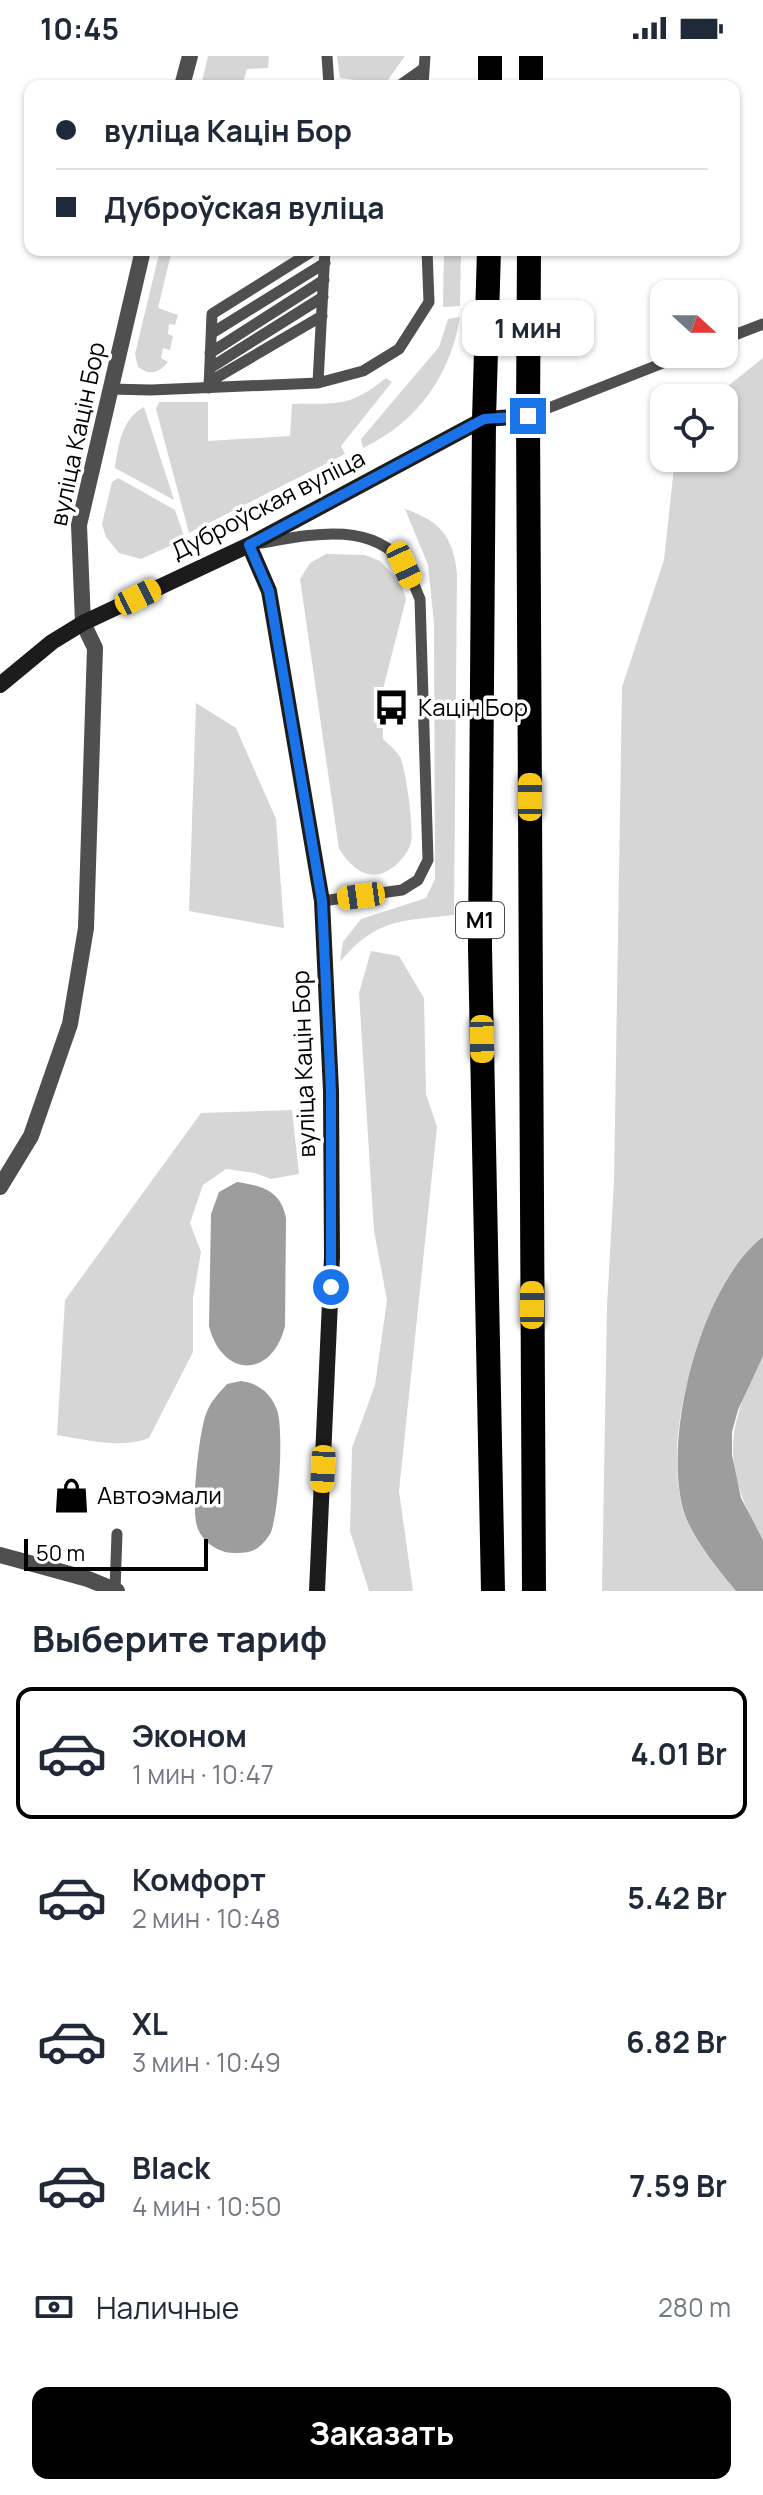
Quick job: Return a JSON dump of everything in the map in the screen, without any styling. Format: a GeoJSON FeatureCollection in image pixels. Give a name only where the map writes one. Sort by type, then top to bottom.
{"type":"FeatureCollection","features":[{"type":"Feature","properties":{"kind":"highway"},"geometry":{"type":"LineString","coordinates":[[490,56],[490,80]]}},
{"type":"Feature","properties":{"kind":"highway"},"geometry":{"type":"LineString","coordinates":[[531,56],[531,80]]}},
{"type":"Feature","properties":{"kind":"highway","name":"М1"},"geometry":{"type":"LineString","coordinates":[[489,256],[484,419],[480,947],[493,1591]]}},
{"type":"Feature","properties":{"kind":"highway","name":"М1"},"geometry":{"type":"LineString","coordinates":[[529,256],[534,1591]]}},
{"type":"Feature","properties":{"kind":"main road","name":"Дуброўская вуліца"},"geometry":{"type":"LineString","coordinates":[[0,685],[52,642],[83,623],[249,545],[484,419],[528,416]]}},
{"type":"Feature","properties":{"kind":"main road","name":"вуліца Кацін Бор"},"geometry":{"type":"LineString","coordinates":[[249,545],[269,591],[322,901],[331,1091],[332,1257],[317,1591]]}},
{"type":"Feature","properties":{"kind":"street"},"geometry":{"type":"LineString","coordinates":[[184,80],[190,56]]}},
{"type":"Feature","properties":{"kind":"street","name":"вуліца Кацін Бор"},"geometry":{"type":"LineString","coordinates":[[0,1187],[31,1136],[70,1024],[86,928],[95,648],[83,623],[79,525],[142,256]]}},
{"type":"Feature","properties":{"kind":"street"},"geometry":{"type":"LineString","coordinates":[[0,1555],[88,1579],[116,1590]]}},
{"type":"Feature","properties":{"kind":"lane"},"geometry":{"type":"LineString","coordinates":[[327,56],[329,80]]}},
{"type":"Feature","properties":{"kind":"lane"},"geometry":{"type":"LineString","coordinates":[[423,80],[425,56]]}},
{"type":"Feature","properties":{"kind":"lane"},"geometry":{"type":"LineString","coordinates":[[407,80],[423,69]]}},
{"type":"Feature","properties":{"kind":"lane"},"geometry":{"type":"LineString","coordinates":[[209,385],[212,314],[304,256]]}},
{"type":"Feature","properties":{"kind":"lane"},"geometry":{"type":"LineString","coordinates":[[212,333],[325,256]]}},
{"type":"Feature","properties":{"kind":"lane"},"geometry":{"type":"LineString","coordinates":[[318,383],[325,256]]}},
{"type":"Feature","properties":{"kind":"lane"},"geometry":{"type":"LineString","coordinates":[[110,389],[318,383],[363,371],[399,349],[429,302],[427,256]]}},
{"type":"Feature","properties":{"kind":"lane"},"geometry":{"type":"LineString","coordinates":[[210,353],[324,280]]}},
{"type":"Feature","properties":{"kind":"lane"},"geometry":{"type":"LineString","coordinates":[[210,368],[323,297]]}},
{"type":"Feature","properties":{"kind":"lane"},"geometry":{"type":"LineString","coordinates":[[209,385],[322,316]]}},
{"type":"Feature","properties":{"kind":"lane"},"geometry":{"type":"LineString","coordinates":[[738,334],[763,324]]}},
{"type":"Feature","properties":{"kind":"lane"},"geometry":{"type":"LineString","coordinates":[[528,416],[650,368]]}},
{"type":"Feature","properties":{"kind":"lane"},"geometry":{"type":"LineString","coordinates":[[249,545],[327,533],[375,540],[404,565],[420,599],[428,860],[418,880],[402,890],[322,901]]}},
{"type":"Feature","properties":{"kind":"lane"},"geometry":{"type":"LineString","coordinates":[[116,1590],[117,1534]]}},
{"type":"Feature","properties":{"kind":"shaded area"},"geometry":{"type":"Polygon","coordinates":[[[208,56],[269,56],[268,68],[247,69],[244,80],[202,80],[208,56]]]}},
{"type":"Feature","properties":{"kind":"shaded area"},"geometry":{"type":"Polygon","coordinates":[[[337,56],[405,56],[388,80],[340,78],[337,56]]]}},
{"type":"Feature","properties":{"kind":"shaded area"},"geometry":{"type":"Polygon","coordinates":[[[159,256],[171,256],[158,308],[178,315],[175,325],[169,324],[168,334],[173,336],[170,350],[163,348],[161,358],[168,362],[158,371],[150,372],[138,367],[135,354],[159,256]]]}},
{"type":"Feature","properties":{"kind":"shaded area"},"geometry":{"type":"Polygon","coordinates":[[[444,256],[461,256],[460,306],[443,307],[444,256]]]}},
{"type":"Feature","properties":{"kind":"shaded area"},"geometry":{"type":"Polygon","coordinates":[[[460,317],[448,359],[428,395],[400,425],[363,448],[361,439],[439,347],[448,319],[460,317]]]}},
{"type":"Feature","properties":{"kind":"shaded area"},"geometry":{"type":"Polygon","coordinates":[[[763,358],[763,1237],[733,1275],[706,1328],[685,1391],[677,1455],[679,1486],[689,1525],[736,1591],[602,1591],[607,1306],[614,1182],[622,687],[664,560],[673,472],[738,472],[738,384],[730,384],[763,358]]]}},
{"type":"Feature","properties":{"kind":"shaded area"},"geometry":{"type":"Polygon","coordinates":[[[386,378],[392,382],[341,446],[345,454],[189,533],[156,409],[159,402],[208,402],[208,441],[290,436],[292,404],[342,402],[362,395],[386,378]]]}},
{"type":"Feature","properties":{"kind":"shaded area"},"geometry":{"type":"Polygon","coordinates":[[[144,407],[174,500],[115,468],[126,425],[144,407]]]}},
{"type":"Feature","properties":{"kind":"shaded area"},"geometry":{"type":"Polygon","coordinates":[[[118,478],[175,510],[185,539],[141,559],[119,553],[106,537],[102,524],[112,482],[118,478]]]}},
{"type":"Feature","properties":{"kind":"shaded area"},"geometry":{"type":"Polygon","coordinates":[[[405,509],[427,519],[443,532],[452,549],[457,573],[454,915],[404,921],[378,929],[340,962],[343,942],[361,919],[426,898],[435,879],[434,624],[428,565],[405,509]]]}},
{"type":"Feature","properties":{"kind":"shaded area"},"geometry":{"type":"Polygon","coordinates":[[[326,554],[365,555],[380,561],[401,583],[406,599],[382,693],[383,739],[398,754],[402,764],[412,835],[402,859],[381,874],[358,870],[339,849],[300,579],[310,563],[326,554]]]}},
{"type":"Feature","properties":{"kind":"shaded area"},"geometry":{"type":"Polygon","coordinates":[[[196,703],[236,728],[276,819],[284,928],[189,911],[196,703]]]}},
{"type":"Feature","properties":{"kind":"shaded area"},"geometry":{"type":"Polygon","coordinates":[[[371,951],[399,956],[424,998],[426,1094],[437,1127],[399,1491],[413,1591],[369,1591],[350,1531],[352,1448],[375,1385],[387,1300],[374,1231],[359,993],[371,951]]]}},
{"type":"Feature","properties":{"kind":"shaded area"},"geometry":{"type":"Polygon","coordinates":[[[292,1110],[299,1174],[271,1179],[226,1169],[203,1185],[190,1223],[201,1252],[193,1298],[193,1352],[149,1438],[115,1443],[57,1435],[65,1300],[201,1113],[292,1110]]]}},
{"type":"Feature","properties":{"kind":"shaded area"},"geometry":{"type":"Polygon","coordinates":[[[237,1182],[269,1191],[280,1202],[286,1218],[285,1326],[279,1343],[269,1356],[259,1363],[247,1365],[235,1363],[225,1355],[215,1343],[209,1326],[211,1214],[219,1192],[237,1182]]]}},
{"type":"Feature","properties":{"kind":"shaded area"},"geometry":{"type":"Polygon","coordinates":[[[763,1237],[763,1356],[738,1410],[732,1432],[732,1455],[741,1498],[763,1540],[763,1591],[736,1591],[689,1525],[679,1484],[678,1447],[682,1407],[704,1326],[721,1290],[741,1259],[763,1237]]]}},
{"type":"Feature","properties":{"kind":"shaded area"},"geometry":{"type":"Polygon","coordinates":[[[763,1356],[763,1540],[740,1491],[733,1448],[741,1405],[763,1356]]]}},
{"type":"Feature","properties":{"kind":"shaded area"},"geometry":{"type":"Polygon","coordinates":[[[241,1381],[263,1390],[277,1410],[280,1471],[270,1534],[257,1549],[234,1553],[217,1549],[200,1533],[196,1520],[195,1490],[203,1423],[208,1410],[227,1384],[241,1381]]]}},
{"type":"Feature","properties":{"kind":"place","name":"Кацін Бор"},"geometry":{"type":"Point","coordinates":[392,708]}},
{"type":"Feature","properties":{"kind":"place","name":"Автоэмали"},"geometry":{"type":"Point","coordinates":[71,1496]}},
{"type":"Feature","properties":{"kind":"route"},"geometry":{"type":"LineString","coordinates":[[331,1287],[331,1091],[322,901],[269,591],[249,545],[484,419],[528,416]]}}]}
